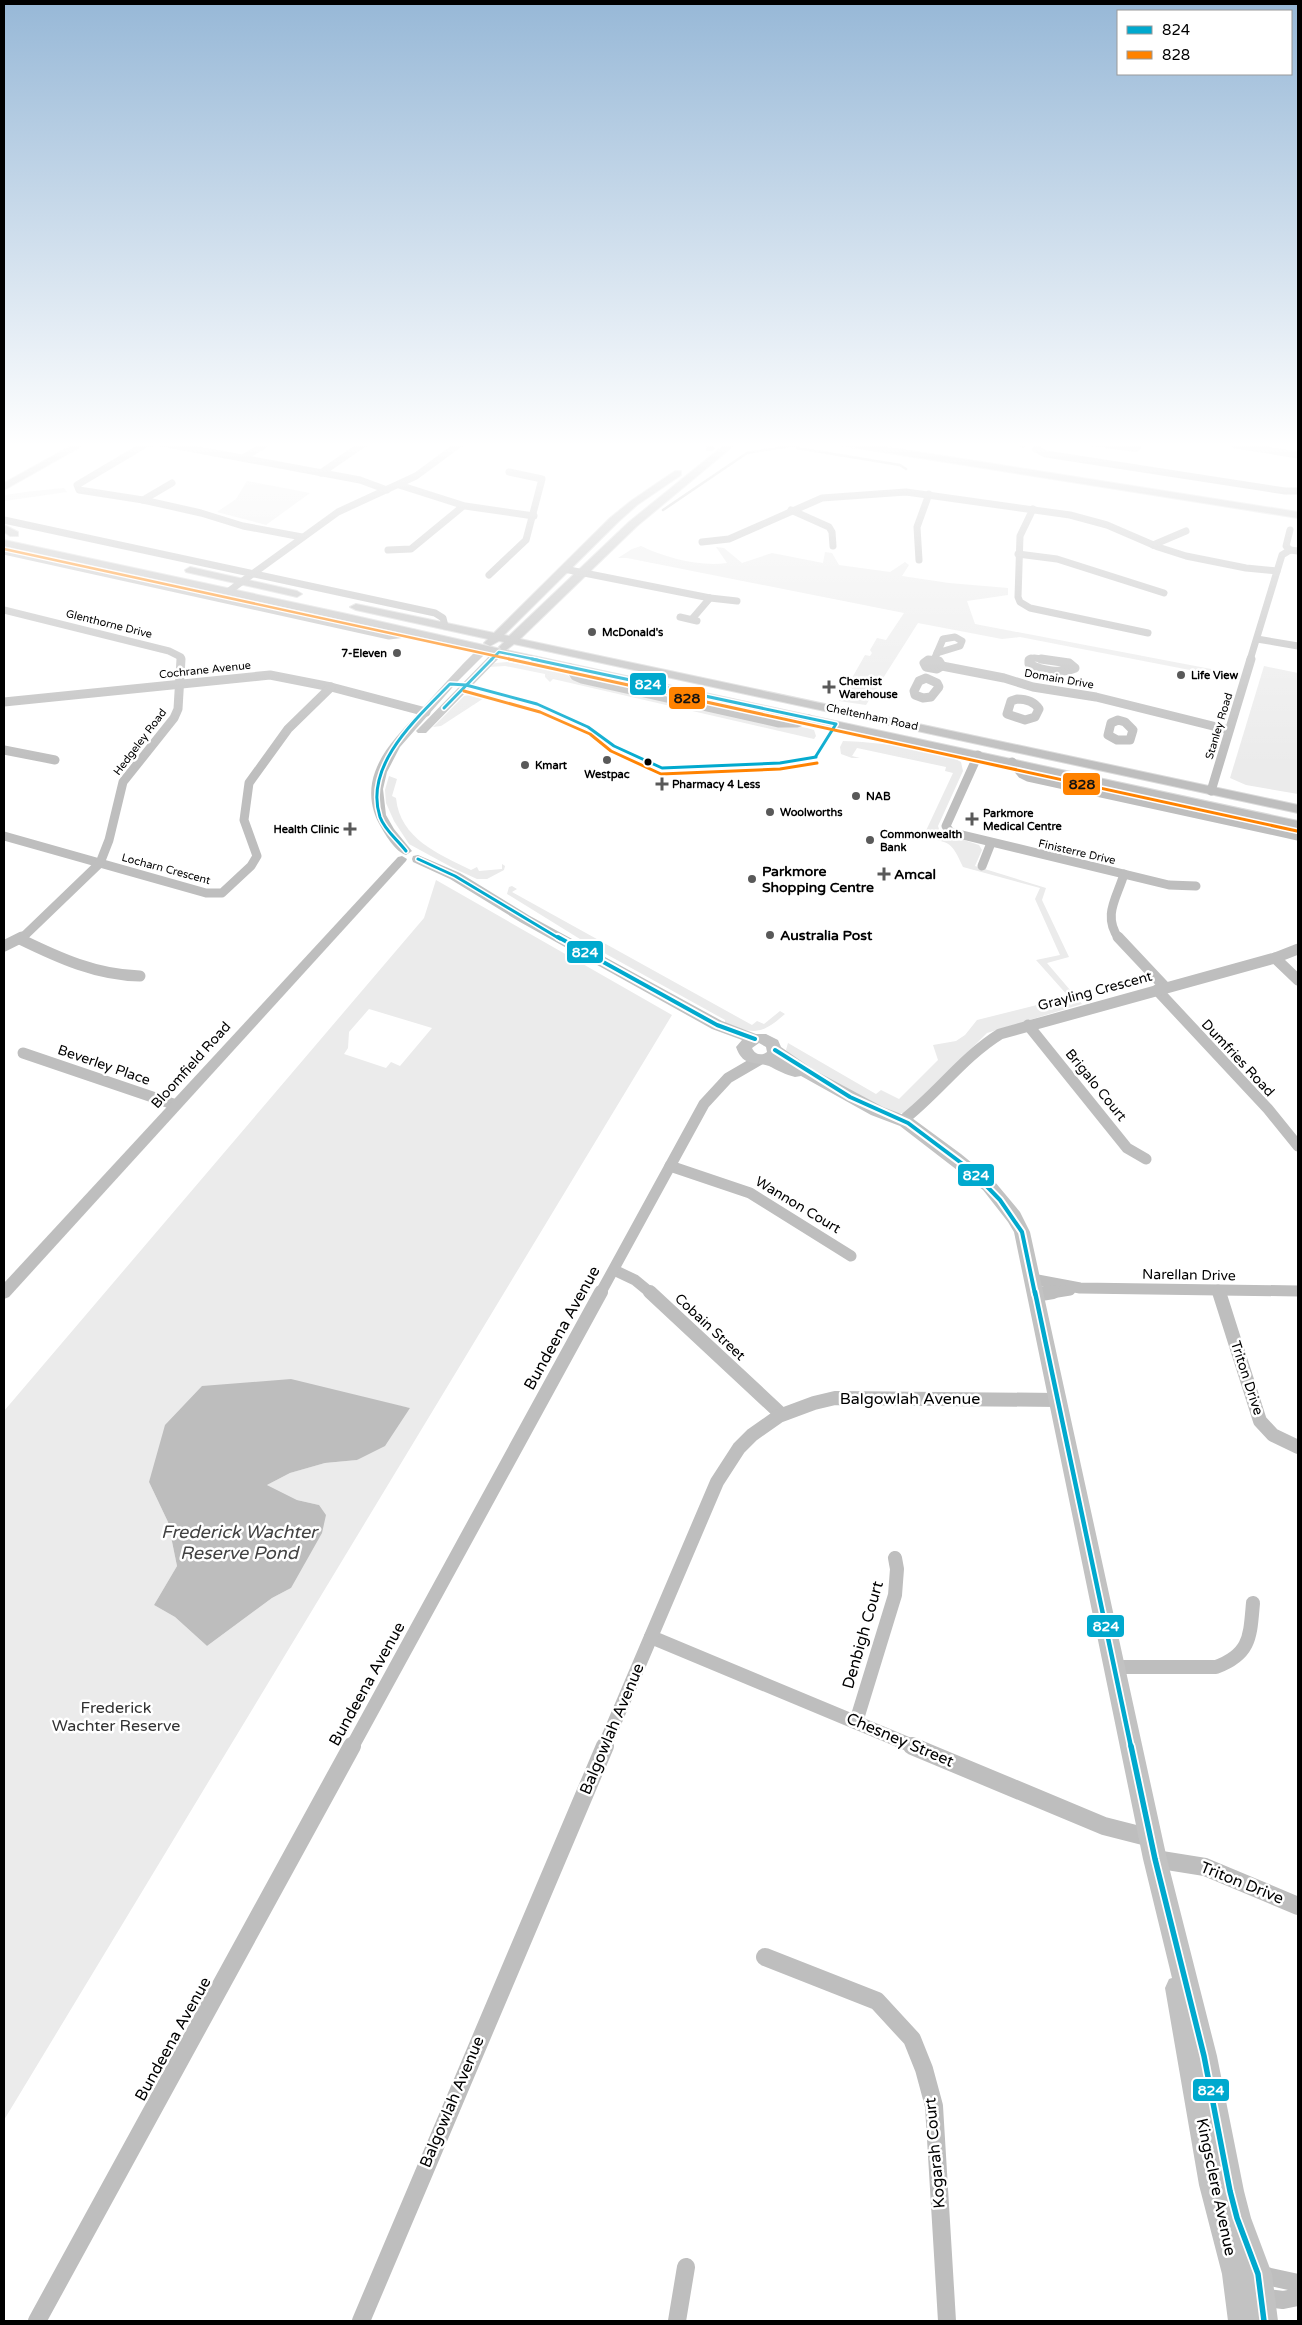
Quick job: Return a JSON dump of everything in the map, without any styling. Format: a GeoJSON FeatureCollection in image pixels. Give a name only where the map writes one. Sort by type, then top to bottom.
{"type":"FeatureCollection","features":[{"type":"Feature","properties":{"kind":"main road","name":"Cheltenham Road"},"geometry":{"type":"LineString","coordinates":[[39,550],[229,591],[414,634],[1298,825]]}},
{"type":"Feature","properties":{"kind":"main road","name":"Cheltenham Road"},"geometry":{"type":"LineString","coordinates":[[100,550],[447,627],[1298,809]]}},
{"type":"Feature","properties":{"kind":"main road"},"geometry":{"type":"LineString","coordinates":[[404,855],[384,824],[377,807],[377,789],[384,767],[431,711],[450,684],[583,550]]}},
{"type":"Feature","properties":{"kind":"main road"},"geometry":{"type":"LineString","coordinates":[[431,711],[464,687],[606,550]]}},
{"type":"Feature","properties":{"kind":"main road"},"geometry":{"type":"LineString","coordinates":[[535,645],[530,635],[542,612]]}},
{"type":"Feature","properties":{"kind":"main road"},"geometry":{"type":"LineString","coordinates":[[447,627],[507,626]]}},
{"type":"Feature","properties":{"kind":"main road"},"geometry":{"type":"LineString","coordinates":[[450,684],[464,687]]}},
{"type":"Feature","properties":{"kind":"main road"},"geometry":{"type":"LineString","coordinates":[[841,726],[849,712]]}},
{"type":"Feature","properties":{"kind":"main road"},"geometry":{"type":"LineString","coordinates":[[1207,805],[1211,791]]}},
{"type":"Feature","properties":{"kind":"main road","name":"Kingsclere Avenue"},"geometry":{"type":"LineString","coordinates":[[404,855],[413,850],[419,852],[418,859],[455,876],[525,919],[716,1025],[863,1111],[905,1124],[924,1147],[956,1167],[973,1182],[1003,1217],[1026,1256],[1166,1904],[1182,2018],[1213,2185],[1250,2297]]}},
{"type":"Feature","properties":{"kind":"street"},"geometry":{"type":"LineString","coordinates":[[145,550],[435,612],[443,618],[447,627]]}},
{"type":"Feature","properties":{"kind":"street"},"geometry":{"type":"LineString","coordinates":[[229,591],[284,550]]}},
{"type":"Feature","properties":{"kind":"street"},"geometry":{"type":"LineString","coordinates":[[489,575],[515,550]]}},
{"type":"Feature","properties":{"kind":"street"},"geometry":{"type":"LineString","coordinates":[[918,550],[919,560]]}},
{"type":"Feature","properties":{"kind":"street"},"geometry":{"type":"LineString","coordinates":[[1018,550],[1018,597],[1024,605],[1148,633]]}},
{"type":"Feature","properties":{"kind":"street"},"geometry":{"type":"LineString","coordinates":[[1170,550],[1191,557],[1277,573]]}},
{"type":"Feature","properties":{"kind":"street","name":"Cheltenham Road"},"geometry":{"type":"LineString","coordinates":[[4,551],[389,636],[414,634]]}},
{"type":"Feature","properties":{"kind":"street","name":"Stanley Road"},"geometry":{"type":"LineString","coordinates":[[1211,791],[1282,555],[1294,551]]}},
{"type":"Feature","properties":{"kind":"street"},"geometry":{"type":"LineString","coordinates":[[1018,554],[1057,559],[1164,593]]}},
{"type":"Feature","properties":{"kind":"street"},"geometry":{"type":"LineString","coordinates":[[564,569],[739,602]]}},
{"type":"Feature","properties":{"kind":"street"},"geometry":{"type":"LineString","coordinates":[[680,617],[695,620],[710,598]]}},
{"type":"Feature","properties":{"kind":"street","name":"Glenthorne Drive"},"geometry":{"type":"LineString","coordinates":[[4,610],[178,653],[181,657],[180,683]]}},
{"type":"Feature","properties":{"kind":"street"},"geometry":{"type":"LineString","coordinates":[[1257,639],[1298,646]]}},
{"type":"Feature","properties":{"kind":"street"},"geometry":{"type":"LineString","coordinates":[[936,656],[942,666],[930,668],[924,666],[924,663],[936,656]]}},
{"type":"Feature","properties":{"kind":"street"},"geometry":{"type":"LineString","coordinates":[[1025,700],[1036,678],[1057,665],[1040,658],[1029,660],[1036,678]]}},
{"type":"Feature","properties":{"kind":"street","name":"Domain Drive"},"geometry":{"type":"LineString","coordinates":[[942,666],[1004,678],[1036,678],[1061,690],[1170,716],[1187,727],[1228,733]]}},
{"type":"Feature","properties":{"kind":"street"},"geometry":{"type":"LineString","coordinates":[[926,678],[930,668]]}},
{"type":"Feature","properties":{"kind":"street","name":"Cochrane Avenue"},"geometry":{"type":"LineString","coordinates":[[4,702],[270,675],[331,687],[431,711]]}},
{"type":"Feature","properties":{"kind":"street","name":"Hedgeley Road"},"geometry":{"type":"LineString","coordinates":[[4,946],[20,939],[100,863],[109,840],[123,782],[174,718],[178,709],[180,683]]}},
{"type":"Feature","properties":{"kind":"street","name":"Locharn Crescent"},"geometry":{"type":"LineString","coordinates":[[4,836],[206,893],[222,893],[251,866],[257,856],[244,820],[249,783],[288,728],[331,687]]}},
{"type":"Feature","properties":{"kind":"street"},"geometry":{"type":"LineString","coordinates":[[1123,721],[1130,706]]}},
{"type":"Feature","properties":{"kind":"street"},"geometry":{"type":"LineString","coordinates":[[4,750],[55,760]]}},
{"type":"Feature","properties":{"kind":"street","name":"Finisterre Drive"},"geometry":{"type":"LineString","coordinates":[[978,755],[946,828],[955,835],[1169,885],[1196,886]]}},
{"type":"Feature","properties":{"kind":"street","name":"Cheltenham Road"},"geometry":{"type":"LineString","coordinates":[[1012,762],[1022,775],[1030,778],[1298,836]]}},
{"type":"Feature","properties":{"kind":"street"},"geometry":{"type":"LineString","coordinates":[[982,866],[991,843]]}},
{"type":"Feature","properties":{"kind":"street","name":"Bloomfield Road"},"geometry":{"type":"LineString","coordinates":[[4,1293],[404,855]]}},
{"type":"Feature","properties":{"kind":"street","name":"Dumfries Road"},"geometry":{"type":"LineString","coordinates":[[1124,874],[1111,916],[1111,926],[1118,937],[1161,988],[1293,1132],[1298,1146]]}},
{"type":"Feature","properties":{"kind":"street"},"geometry":{"type":"LineString","coordinates":[[20,939],[56,957],[118,976],[140,976]]}},
{"type":"Feature","properties":{"kind":"street","name":"Grayling Crescent"},"geometry":{"type":"LineString","coordinates":[[905,1124],[984,1044],[1000,1034],[1275,958],[1298,949]]}},
{"type":"Feature","properties":{"kind":"street"},"geometry":{"type":"LineString","coordinates":[[1275,958],[1298,980]]}},
{"type":"Feature","properties":{"kind":"street","name":"Brigalo Court"},"geometry":{"type":"LineString","coordinates":[[1028,1025],[1128,1148],[1146,1159]]}},
{"type":"Feature","properties":{"kind":"street","name":"Bundeena Avenue"},"geometry":{"type":"LineString","coordinates":[[37,2321],[670,1166],[710,1096],[758,1051]]}},
{"type":"Feature","properties":{"kind":"street","name":"Beverley Place"},"geometry":{"type":"LineString","coordinates":[[23,1053],[176,1105]]}},
{"type":"Feature","properties":{"kind":"street","name":"Wannon Court"},"geometry":{"type":"LineString","coordinates":[[670,1166],[750,1192],[851,1256]]}},
{"type":"Feature","properties":{"kind":"street","name":"Cobain Street"},"geometry":{"type":"LineString","coordinates":[[614,1270],[635,1280],[649,1291],[781,1414]]}},
{"type":"Feature","properties":{"kind":"street","name":"Narellan Drive"},"geometry":{"type":"LineString","coordinates":[[1034,1287],[1298,1291]]}},
{"type":"Feature","properties":{"kind":"street","name":"Triton Drive"},"geometry":{"type":"LineString","coordinates":[[1218,1290],[1260,1420],[1273,1435],[1298,1447]]}},
{"type":"Feature","properties":{"kind":"street","name":"Balgowlah Avenue"},"geometry":{"type":"LineString","coordinates":[[361,2321],[380,2270],[717,1482],[741,1444],[781,1414],[809,1404],[854,1397],[1058,1400]]}},
{"type":"Feature","properties":{"kind":"street","name":"Denbigh Court"},"geometry":{"type":"LineString","coordinates":[[856,1722],[895,1595],[897,1570],[895,1558]]}},
{"type":"Feature","properties":{"kind":"street"},"geometry":{"type":"LineString","coordinates":[[1115,1666],[1216,1667],[1227,1664],[1238,1658],[1246,1646],[1252,1603]]}},
{"type":"Feature","properties":{"kind":"street","name":"Chesney Street"},"geometry":{"type":"LineString","coordinates":[[651,1636],[1104,1826],[1151,1838]]}},
{"type":"Feature","properties":{"kind":"street","name":"Triton Drive"},"geometry":{"type":"LineString","coordinates":[[1155,1859],[1205,1867],[1298,1906]]}},
{"type":"Feature","properties":{"kind":"street","name":"Kogarah Court"},"geometry":{"type":"LineString","coordinates":[[765,1958],[877,2001],[912,2039],[924,2069],[934,2106],[947,2321]]}},
{"type":"Feature","properties":{"kind":"street"},"geometry":{"type":"LineString","coordinates":[[676,2321],[686,2267]]}},
{"type":"Feature","properties":{"kind":"street"},"geometry":{"type":"LineString","coordinates":[[1250,2297],[1298,2283]]}},
{"type":"Feature","properties":{"kind":"street"},"geometry":{"type":"LineString","coordinates":[[1250,2297],[1283,2300],[1298,2297]]}},
{"type":"Feature","properties":{"kind":"green space"},"geometry":{"type":"Polygon","coordinates":[[[630,550],[652,550],[672,558],[695,563],[717,564],[727,563],[718,550],[727,550],[742,563],[772,553],[823,563],[825,552],[832,553],[839,565],[890,572],[905,562],[909,565],[902,576],[949,583],[1008,588],[1008,595],[967,601],[975,624],[1232,673],[1231,678],[1020,637],[1002,639],[918,623],[866,705],[839,701],[865,655],[870,656],[872,653],[870,650],[877,638],[886,640],[904,613],[627,558],[618,558],[630,550]]]}},
{"type":"Feature","properties":{"kind":"green space"},"geometry":{"type":"Polygon","coordinates":[[[507,662],[562,672],[574,679],[807,728],[814,730],[816,736],[814,739],[553,679],[550,682],[545,677],[545,674],[505,666],[489,667],[495,663],[507,662]]]}},
{"type":"Feature","properties":{"kind":"green space"},"geometry":{"type":"Polygon","coordinates":[[[1264,666],[1298,673],[1298,794],[1246,785],[1230,778],[1264,666]]]}},
{"type":"Feature","properties":{"kind":"green space"},"geometry":{"type":"Polygon","coordinates":[[[464,696],[484,698],[441,726],[433,727],[464,696]]]}},
{"type":"Feature","properties":{"kind":"green space"},"geometry":{"type":"Polygon","coordinates":[[[843,741],[922,749],[951,757],[961,762],[963,771],[938,826],[940,832],[979,845],[982,850],[975,866],[1046,888],[1042,900],[1069,957],[1047,963],[1082,1004],[987,1033],[907,1113],[893,1113],[795,1061],[786,1050],[788,1043],[876,1094],[881,1090],[899,1099],[938,1060],[933,1045],[956,1041],[965,1035],[977,1020],[1069,997],[1036,960],[1060,955],[1035,899],[1040,888],[963,867],[956,852],[949,844],[923,837],[953,773],[945,771],[946,767],[857,748],[852,756],[860,758],[852,758],[841,754],[840,747],[843,741]]]}},
{"type":"Feature","properties":{"kind":"green space"},"geometry":{"type":"Polygon","coordinates":[[[389,776],[397,779],[392,796],[396,798],[399,812],[413,835],[434,851],[471,870],[477,867],[479,871],[502,869],[502,864],[505,866],[504,870],[487,879],[477,879],[409,844],[394,821],[386,803],[385,790],[389,776]]]}},
{"type":"Feature","properties":{"kind":"green space","name":"Frederick Wachter Reserve"},"geometry":{"type":"Polygon","coordinates":[[[436,880],[672,1015],[4,2120],[4,1411],[424,918],[436,880]],[[369,1009],[349,1032],[348,1048],[344,1054],[386,1068],[391,1062],[400,1066],[432,1028],[369,1009]],[[377,1401],[149,1482],[168,1522],[177,1566],[154,1605],[175,1617],[207,1646],[272,1598],[291,1588],[319,1505],[297,1500],[267,1485],[290,1473],[325,1463],[357,1460],[410,1408],[377,1401]]]}},
{"type":"Feature","properties":{"kind":"green space"},"geometry":{"type":"Polygon","coordinates":[[[512,886],[517,889],[512,892],[752,1025],[757,1021],[764,1024],[780,1011],[785,1014],[770,1026],[757,1031],[744,1030],[725,1024],[725,1020],[588,944],[507,894],[509,887],[512,886]]]}},
{"type":"Feature","properties":{"kind":"water","name":"Frederick Wachter Reserve Pond"},"geometry":{"type":"Polygon","coordinates":[[[291,1379],[410,1408],[385,1446],[357,1460],[325,1463],[290,1473],[267,1485],[297,1500],[319,1505],[326,1515],[322,1533],[291,1588],[272,1598],[207,1646],[175,1617],[154,1605],[177,1566],[168,1522],[149,1482],[165,1425],[202,1386],[291,1379]]]}},
{"type":"Feature","properties":{"kind":"transit line","name":"828"},"geometry":{"type":"LineString","coordinates":[[11,550],[1297,831]]}},
{"type":"Feature","properties":{"kind":"transit line","name":"824"},"geometry":{"type":"LineString","coordinates":[[444,708],[499,652],[836,724],[816,756]]}},
{"type":"Feature","properties":{"kind":"transit line","name":"824"},"geometry":{"type":"LineString","coordinates":[[406,851],[388,831],[380,817],[377,799],[379,780],[386,762],[397,744],[424,711],[450,684],[466,685],[537,704],[588,727],[614,746],[662,768],[780,763],[816,757]]}},
{"type":"Feature","properties":{"kind":"transit line","name":"828"},"geometry":{"type":"LineString","coordinates":[[464,691],[540,712],[590,734],[611,751],[661,774],[780,769],[817,763]]}},
{"type":"Feature","properties":{"kind":"transit line","name":"824"},"geometry":{"type":"LineString","coordinates":[[418,859],[455,876],[525,919],[717,1025],[755,1039]]}},
{"type":"Feature","properties":{"kind":"transit line","name":"824"},"geometry":{"type":"LineString","coordinates":[[775,1050],[837,1090],[876,1110],[904,1121],[940,1145],[986,1185],[1012,1215],[1022,1232],[1155,1859],[1204,2056],[1230,2191],[1237,2218],[1258,2274],[1264,2321]]}},
{"type":"Feature","properties":{"kind":"place","name":"McDonald's"},"geometry":{"type":"Point","coordinates":[592,632]}},
{"type":"Feature","properties":{"kind":"place","name":"7-Eleven"},"geometry":{"type":"Point","coordinates":[397,653]}},
{"type":"Feature","properties":{"kind":"place","name":"Life View"},"geometry":{"type":"Point","coordinates":[1181,675]}},
{"type":"Feature","properties":{"kind":"place","name":"Chemist Warehouse"},"geometry":{"type":"Point","coordinates":[829,687]}},
{"type":"Feature","properties":{"kind":"place","name":"Westpac"},"geometry":{"type":"Point","coordinates":[607,760]}},
{"type":"Feature","properties":{"kind":"place","name":"Kmart"},"geometry":{"type":"Point","coordinates":[525,765]}},
{"type":"Feature","properties":{"kind":"place","name":"Pharmacy 4 Less"},"geometry":{"type":"Point","coordinates":[662,784]}},
{"type":"Feature","properties":{"kind":"place","name":"NAB"},"geometry":{"type":"Point","coordinates":[856,796]}},
{"type":"Feature","properties":{"kind":"place","name":"Woolworths"},"geometry":{"type":"Point","coordinates":[770,812]}},
{"type":"Feature","properties":{"kind":"place","name":"Parkmore Medical Centre"},"geometry":{"type":"Point","coordinates":[972,819]}},
{"type":"Feature","properties":{"kind":"place","name":"Health Clinic"},"geometry":{"type":"Point","coordinates":[350,829]}},
{"type":"Feature","properties":{"kind":"place","name":"Commonwealth Bank"},"geometry":{"type":"Point","coordinates":[870,840]}},
{"type":"Feature","properties":{"kind":"place","name":"Amcal"},"geometry":{"type":"Point","coordinates":[884,874]}},
{"type":"Feature","properties":{"kind":"place","name":"Parkmore Shopping Centre"},"geometry":{"type":"Point","coordinates":[752,879]}},
{"type":"Feature","properties":{"kind":"place","name":"Australia Post"},"geometry":{"type":"Point","coordinates":[770,935]}}]}
